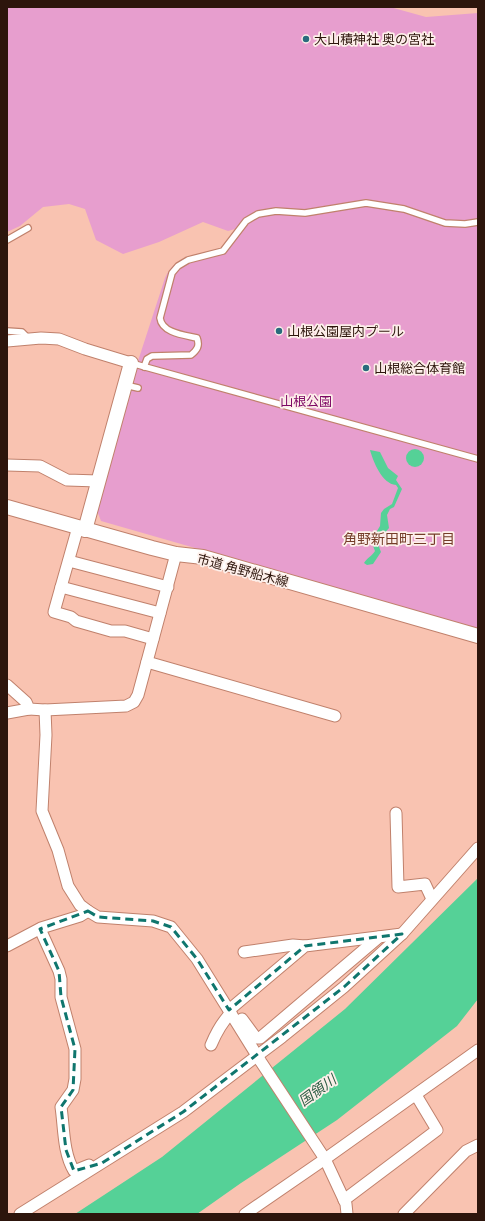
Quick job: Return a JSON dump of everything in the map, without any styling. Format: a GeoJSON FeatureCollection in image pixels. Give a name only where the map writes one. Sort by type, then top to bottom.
{"type":"FeatureCollection","features":[{"type":"Feature","properties":{"kind":"street"},"geometry":{"type":"LineString","coordinates":[[7,341],[41,338],[59,339],[85,349],[137,365],[131,387],[69,561],[54,612],[71,617],[76,621],[111,631],[126,631],[153,639]]}},
{"type":"Feature","properties":{"kind":"street"},"geometry":{"type":"LineString","coordinates":[[7,465],[40,466],[66,480],[98,481]]}},
{"type":"Feature","properties":{"kind":"street","name":"市道 角野船木線"},"geometry":{"type":"LineString","coordinates":[[7,507],[81,529],[176,554],[203,557],[478,636]]}},
{"type":"Feature","properties":{"kind":"street"},"geometry":{"type":"LineString","coordinates":[[7,713],[30,709],[45,710],[126,706],[134,702],[138,695],[176,554]]}},
{"type":"Feature","properties":{"kind":"street"},"geometry":{"type":"LineString","coordinates":[[69,561],[168,587]]}},
{"type":"Feature","properties":{"kind":"street"},"geometry":{"type":"LineString","coordinates":[[62,587],[160,613]]}},
{"type":"Feature","properties":{"kind":"street"},"geometry":{"type":"LineString","coordinates":[[147,662],[335,716]]}},
{"type":"Feature","properties":{"kind":"street"},"geometry":{"type":"LineString","coordinates":[[7,685],[26,702],[30,709]]}},
{"type":"Feature","properties":{"kind":"street"},"geometry":{"type":"LineString","coordinates":[[45,710],[46,735],[42,811],[58,850],[68,886],[80,905],[98,917],[153,921],[171,927],[197,959],[231,1010],[259,1058],[323,1157],[346,1204],[347,1214]]}},
{"type":"Feature","properties":{"kind":"street"},"geometry":{"type":"LineString","coordinates":[[396,813],[398,887],[425,884],[432,899]]}},
{"type":"Feature","properties":{"kind":"street"},"geometry":{"type":"LineString","coordinates":[[20,1214],[183,1112],[259,1058],[282,1037],[344,987],[402,934],[478,848]]}},
{"type":"Feature","properties":{"kind":"street"},"geometry":{"type":"LineString","coordinates":[[7,946],[40,929],[80,916],[88,911]]}},
{"type":"Feature","properties":{"kind":"street"},"geometry":{"type":"LineString","coordinates":[[40,929],[59,971],[61,979],[60,997],[75,1050],[75,1079],[73,1090],[61,1107],[66,1150],[70,1165],[74,1171],[93,1163],[102,1163]]}},
{"type":"Feature","properties":{"kind":"street"},"geometry":{"type":"LineString","coordinates":[[244,952],[402,934]]}},
{"type":"Feature","properties":{"kind":"street"},"geometry":{"type":"LineString","coordinates":[[231,1010],[256,1038],[260,1038],[379,937]]}},
{"type":"Feature","properties":{"kind":"street"},"geometry":{"type":"LineString","coordinates":[[211,1044],[231,1010],[305,946]]}},
{"type":"Feature","properties":{"kind":"street"},"geometry":{"type":"LineString","coordinates":[[245,1214],[323,1157],[416,1095],[478,1050]]}},
{"type":"Feature","properties":{"kind":"street"},"geometry":{"type":"LineString","coordinates":[[344,1200],[437,1130],[416,1095]]}},
{"type":"Feature","properties":{"kind":"street"},"geometry":{"type":"LineString","coordinates":[[404,1214],[461,1156],[478,1145]]}},
{"type":"Feature","properties":{"kind":"lane"},"geometry":{"type":"LineString","coordinates":[[137,365],[152,356],[191,355],[198,349],[199,343],[197,338],[166,329],[160,323],[172,273],[178,266],[188,260],[223,251],[246,221],[258,214],[276,211],[305,213],[366,204],[404,209],[445,223],[465,224],[478,222]]}},
{"type":"Feature","properties":{"kind":"lane"},"geometry":{"type":"LineString","coordinates":[[7,240],[28,228]]}},
{"type":"Feature","properties":{"kind":"lane"},"geometry":{"type":"LineString","coordinates":[[7,331],[22,332],[29,339]]}},
{"type":"Feature","properties":{"kind":"lane"},"geometry":{"type":"LineString","coordinates":[[137,365],[478,459]]}},
{"type":"Feature","properties":{"kind":"highlighted area"},"geometry":{"type":"Polygon","coordinates":[[[88,911],[98,917],[153,921],[171,927],[197,959],[229,1010],[305,946],[402,934],[344,987],[183,1112],[102,1163],[74,1171],[66,1150],[61,1107],[73,1090],[75,1049],[61,997],[59,971],[40,929],[88,911]]]}},
{"type":"Feature","properties":{"kind":"green space","name":"山根公園"},"geometry":{"type":"Polygon","coordinates":[[[7,7],[390,7],[426,17],[478,13],[478,629],[101,521],[96,508],[138,361],[165,278],[175,264],[188,258],[222,248],[235,229],[228,231],[203,222],[159,242],[123,254],[96,240],[85,209],[69,204],[43,207],[20,226],[7,232],[7,7]]]}},
{"type":"Feature","properties":{"kind":"water"},"geometry":{"type":"Polygon","coordinates":[[[415,449],[421,452],[424,458],[421,464],[415,467],[409,464],[406,458],[409,452],[415,449]]]}},
{"type":"Feature","properties":{"kind":"water"},"geometry":{"type":"Polygon","coordinates":[[[370,450],[380,452],[388,468],[398,476],[396,480],[402,489],[394,507],[390,509],[387,515],[389,528],[379,541],[379,548],[381,552],[373,564],[367,565],[364,563],[375,551],[371,541],[380,526],[381,513],[392,504],[398,488],[396,485],[386,481],[382,476],[373,460],[370,450]]]}},
{"type":"Feature","properties":{"kind":"water","name":"国領川"},"geometry":{"type":"Polygon","coordinates":[[[478,878],[478,999],[457,1026],[337,1120],[241,1183],[197,1214],[75,1214],[162,1157],[345,1009],[478,878]]]}},
{"type":"Feature","properties":{"kind":"place","name":"大山積神社 奥の宮社"},"geometry":{"type":"Point","coordinates":[306,39]}},
{"type":"Feature","properties":{"kind":"place","name":"山根公園屋内プール"},"geometry":{"type":"Point","coordinates":[279,331]}},
{"type":"Feature","properties":{"kind":"place","name":"山根総合体育館"},"geometry":{"type":"Point","coordinates":[366,368]}},
{"type":"Feature","properties":{"kind":"district","name":"角野新田町三丁目"},"geometry":{"type":"Point","coordinates":[399,538]}}]}
